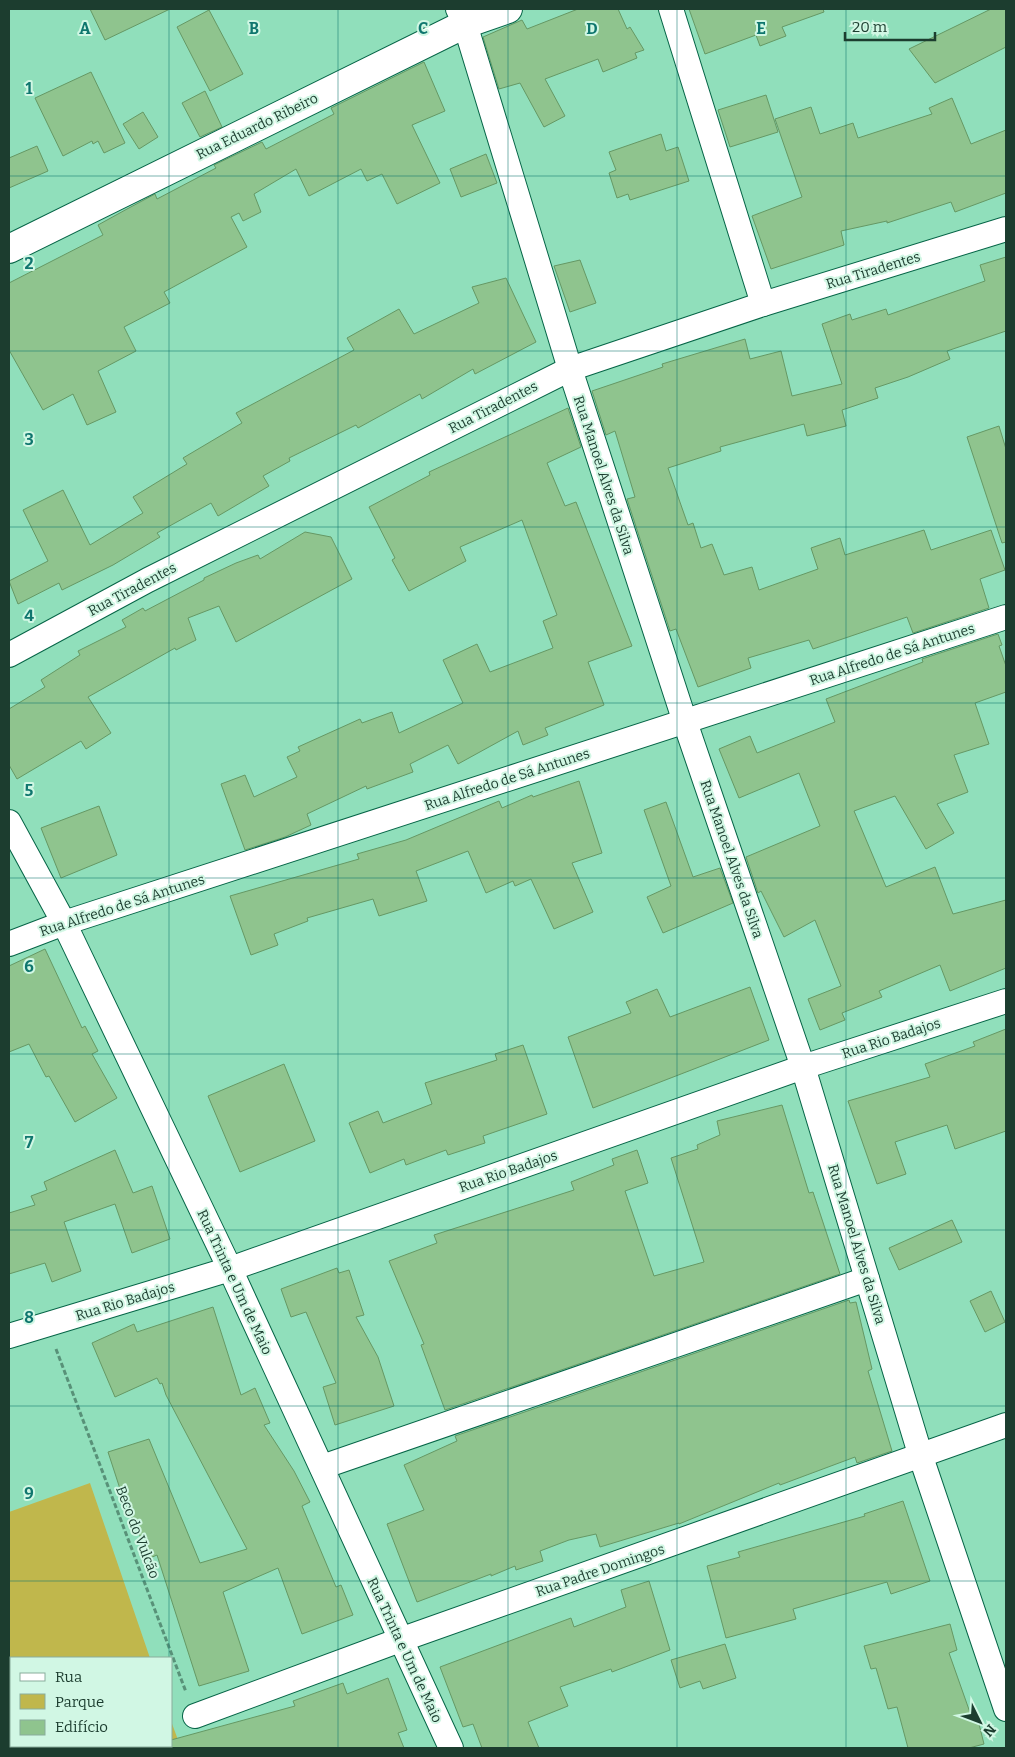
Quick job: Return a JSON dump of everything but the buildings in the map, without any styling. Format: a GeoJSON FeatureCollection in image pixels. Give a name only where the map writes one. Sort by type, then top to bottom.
{"type":"FeatureCollection","features":[{"type":"Feature","properties":{"kind":"street","name":"Rua Eduardo Ribeiro"},"geometry":{"type":"LineString","coordinates":[[9,248],[461,16],[508,9]]}},
{"type":"Feature","properties":{"kind":"street"},"geometry":{"type":"LineString","coordinates":[[672,9],[763,304]]}},
{"type":"Feature","properties":{"kind":"street","name":"Rua Manoel Alves da Silva"},"geometry":{"type":"LineString","coordinates":[[461,16],[570,369],[685,722],[803,1067],[921,1457],[1006,1709]]}},
{"type":"Feature","properties":{"kind":"street","name":"Rua Tiradentes"},"geometry":{"type":"LineString","coordinates":[[9,654],[157,576],[570,369],[763,304],[1006,229]]}},
{"type":"Feature","properties":{"kind":"street","name":"Rua Alfredo de Sá Antunes"},"geometry":{"type":"LineString","coordinates":[[9,944],[64,923],[1006,617]]}},
{"type":"Feature","properties":{"kind":"street","name":"Rua Trinta e Um de Maio"},"geometry":{"type":"LineString","coordinates":[[9,822],[64,923],[230,1269],[451,1748]]}},
{"type":"Feature","properties":{"kind":"street","name":"Rua Rio Badajos"},"geometry":{"type":"LineString","coordinates":[[9,1336],[230,1269],[803,1067],[1006,1001]]}},
{"type":"Feature","properties":{"kind":"street"},"geometry":{"type":"LineString","coordinates":[[322,1467],[867,1279]]}},
{"type":"Feature","properties":{"kind":"street","name":"Rua Padre Domingos"},"geometry":{"type":"LineString","coordinates":[[195,1716],[400,1640],[921,1457],[1006,1424]]}},
{"type":"Feature","properties":{"kind":"path","name":"Beco do Vulcão"},"geometry":{"type":"LineString","coordinates":[[47,1325],[195,1716]]}},
{"type":"Feature","properties":{"kind":"green space"},"geometry":{"type":"Polygon","coordinates":[[[90,1483],[150,1657],[10,1657],[10,1747],[172,1747],[172,1724],[181,1748],[9,1748],[9,1512],[90,1483]]]}}]}
